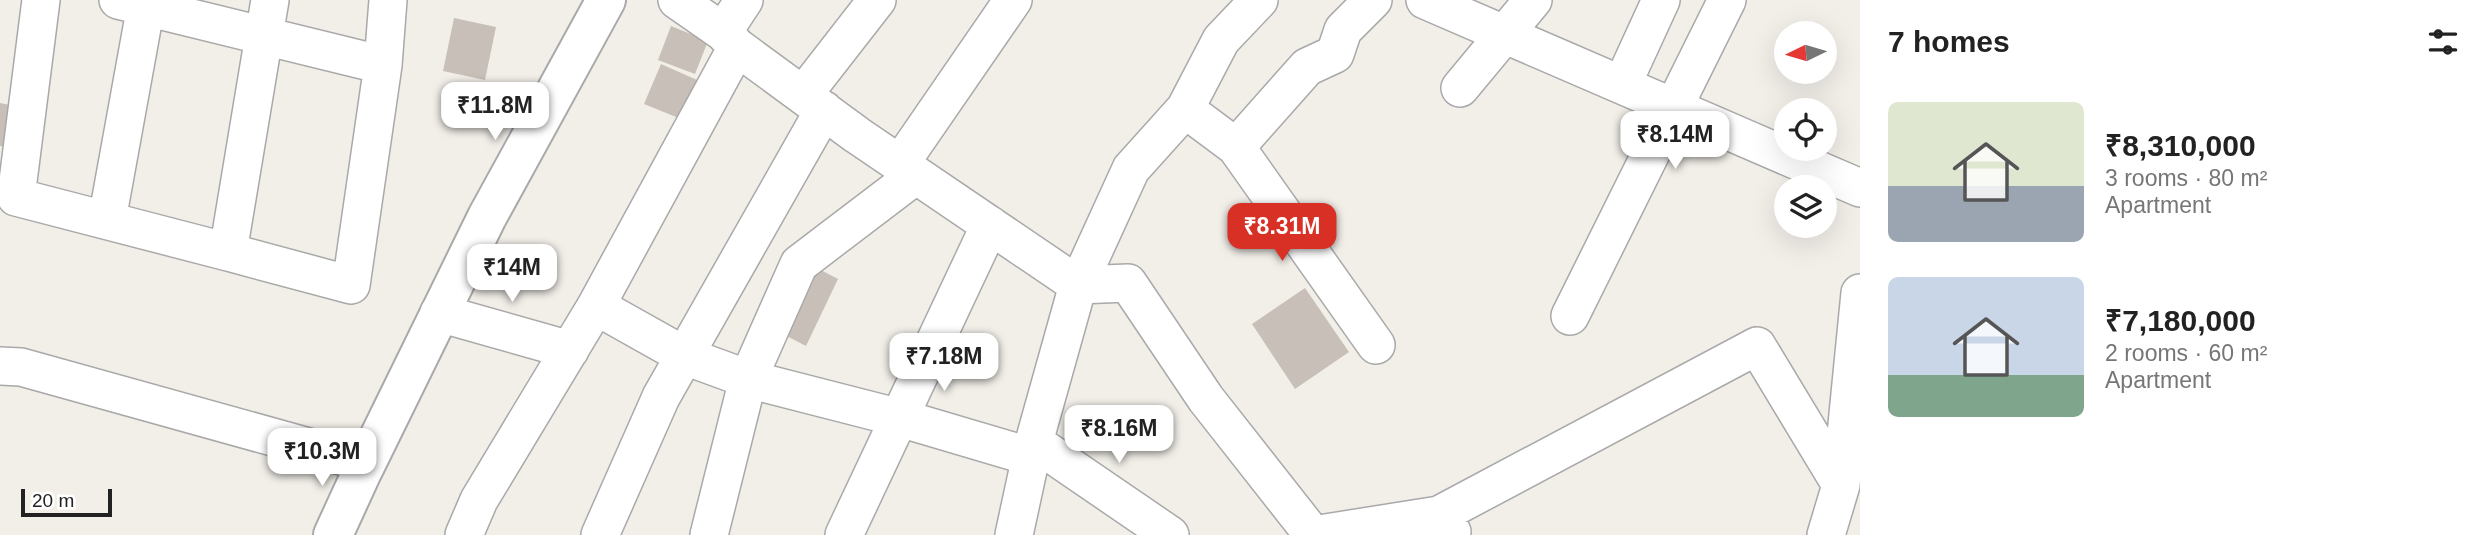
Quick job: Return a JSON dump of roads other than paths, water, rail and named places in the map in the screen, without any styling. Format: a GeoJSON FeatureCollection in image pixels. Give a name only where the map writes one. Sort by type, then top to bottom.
{"type":"FeatureCollection","features":[{"type":"Feature","properties":{"kind":"street"},"geometry":{"type":"LineString","coordinates":[[41,0],[16,197],[351,285],[383,65],[388,0]]}},
{"type":"Feature","properties":{"kind":"street"},"geometry":{"type":"LineString","coordinates":[[228,252],[270,0]]}},
{"type":"Feature","properties":{"kind":"street"},"geometry":{"type":"LineString","coordinates":[[333,535],[487,217],[606,0]]}},
{"type":"Feature","properties":{"kind":"street"},"geometry":{"type":"LineString","coordinates":[[677,0],[813,103],[1078,285],[1128,283],[1206,399],[1313,535],[1444,528],[1756,346],[1841,485]]}},
{"type":"Feature","properties":{"kind":"street"},"geometry":{"type":"LineString","coordinates":[[464,535],[479,500],[596,306],[730,39],[744,0]]}},
{"type":"Feature","properties":{"kind":"street"},"geometry":{"type":"LineString","coordinates":[[600,535],[661,397],[685,356],[813,103],[877,0]]}},
{"type":"Feature","properties":{"kind":"street"},"geometry":{"type":"LineString","coordinates":[[1014,535],[1033,449],[1078,285],[1131,169],[1185,109],[1221,40],[1259,0]]}},
{"type":"Feature","properties":{"kind":"street"},"geometry":{"type":"LineString","coordinates":[[1236,147],[1307,67],[1335,54],[1343,30],[1373,0]]}},
{"type":"Feature","properties":{"kind":"street"},"geometry":{"type":"LineString","coordinates":[[1425,0],[1860,188]]}},
{"type":"Feature","properties":{"kind":"street"},"geometry":{"type":"LineString","coordinates":[[1460,88],[1533,0]]}},
{"type":"Feature","properties":{"kind":"street"},"geometry":{"type":"LineString","coordinates":[[1622,85],[1661,0]]}},
{"type":"Feature","properties":{"kind":"street"},"geometry":{"type":"LineString","coordinates":[[1570,316],[1727,0]]}},
{"type":"Feature","properties":{"kind":"street"},"geometry":{"type":"LineString","coordinates":[[107,220],[137,2],[383,65]]}},
{"type":"Feature","properties":{"kind":"street"},"geometry":{"type":"LineString","coordinates":[[709,535],[748,379],[799,264],[908,169],[1003,4]]}},
{"type":"Feature","properties":{"kind":"street"},"geometry":{"type":"LineString","coordinates":[[1185,109],[1236,147],[1376,345]]}},
{"type":"Feature","properties":{"kind":"street"},"geometry":{"type":"LineString","coordinates":[[844,535],[990,225]]}},
{"type":"Feature","properties":{"kind":"street"},"geometry":{"type":"LineString","coordinates":[[1826,535],[1841,485],[1860,293]]}},
{"type":"Feature","properties":{"kind":"street"},"geometry":{"type":"LineString","coordinates":[[596,306],[685,356],[748,379],[1033,449],[1170,535]]}},
{"type":"Feature","properties":{"kind":"street"},"geometry":{"type":"LineString","coordinates":[[439,313],[570,350]]}},
{"type":"Feature","properties":{"kind":"street"},"geometry":{"type":"LineString","coordinates":[[0,366],[21,367],[365,466]]}}]}
